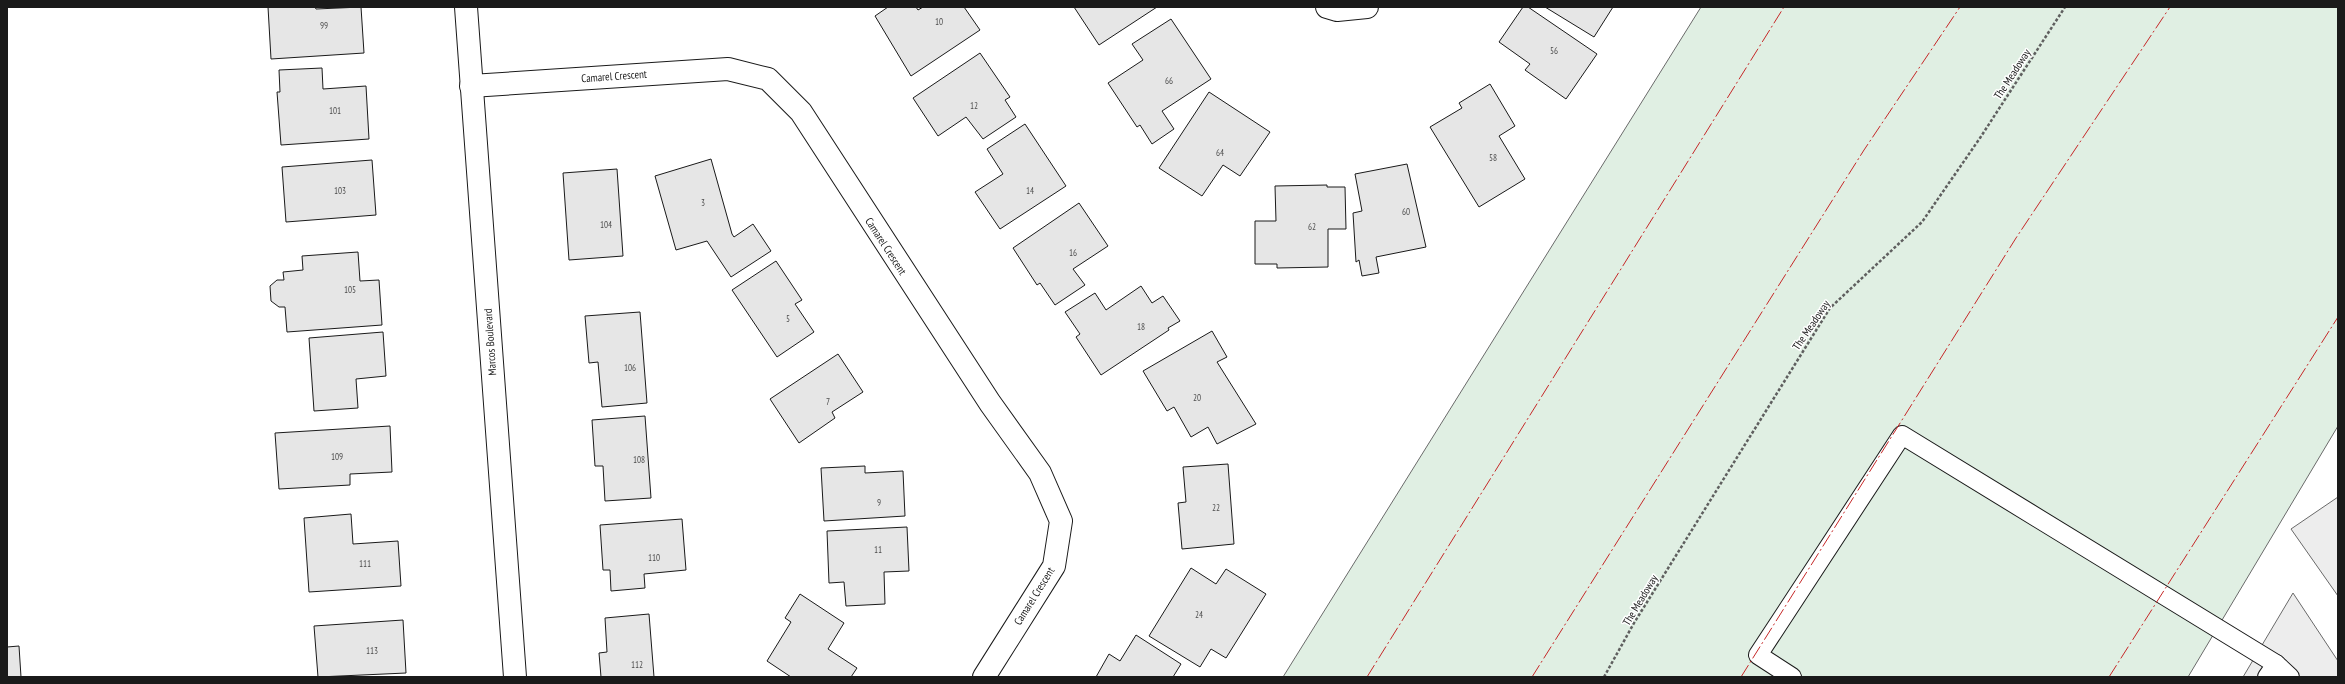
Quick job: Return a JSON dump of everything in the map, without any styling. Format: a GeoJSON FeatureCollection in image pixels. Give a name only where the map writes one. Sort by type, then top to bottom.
{"type":"FeatureCollection","features":[{"type":"Feature","properties":{"kind":"street","name":"Marcos Boulevard"},"geometry":{"type":"LineString","coordinates":[[466,7],[515,677]]}},
{"type":"Feature","properties":{"kind":"street"},"geometry":{"type":"LineString","coordinates":[[1327,7],[1336,10],[1367,7]]}},
{"type":"Feature","properties":{"kind":"street","name":"Camarel Crescent"},"geometry":{"type":"LineString","coordinates":[[471,86],[728,69],[768,79],[801,112],[990,403],[1040,473],[1061,521],[1054,566],[984,677]]}},
{"type":"Feature","properties":{"kind":"lane"},"geometry":{"type":"LineString","coordinates":[[1792,677],[1758,655],[1902,435],[2271,670],[2290,677]]}},
{"type":"Feature","properties":{"kind":"path","name":"The Meadoway"},"geometry":{"type":"LineString","coordinates":[[1604,677],[1634,623],[1830,308],[1922,222],[1980,138],[2065,7]]}},
{"type":"Feature","properties":{"kind":"green space"},"geometry":{"type":"Polygon","coordinates":[[[1701,7],[2338,7],[2338,426],[2188,677],[1283,677],[1701,7]]]}},
{"type":"Feature","properties":{"kind":"shaded area"},"geometry":{"type":"Polygon","coordinates":[[[2338,497],[2338,596],[2291,529],[2338,497]]]}},
{"type":"Feature","properties":{"kind":"shaded area"},"geometry":{"type":"Polygon","coordinates":[[[2293,593],[2338,661],[2338,677],[2243,677],[2293,593]]]}},
{"type":"Feature","properties":{"kind":"building"},"geometry":{"type":"Polygon","coordinates":[[[268,7],[315,7],[316,9],[361,7],[364,53],[271,59],[268,7]]]}},
{"type":"Feature","properties":{"kind":"building"},"geometry":{"type":"Polygon","coordinates":[[[888,7],[916,7],[918,10],[923,7],[964,7],[980,30],[911,76],[875,16],[888,7]]]}},
{"type":"Feature","properties":{"kind":"building"},"geometry":{"type":"Polygon","coordinates":[[[1074,7],[1157,7],[1099,45],[1074,7]]]}},
{"type":"Feature","properties":{"kind":"building"},"geometry":{"type":"Polygon","coordinates":[[[1523,7],[1528,7],[1597,54],[1566,99],[1525,70],[1530,64],[1499,42],[1523,7]]]}},
{"type":"Feature","properties":{"kind":"building"},"geometry":{"type":"Polygon","coordinates":[[[1545,7],[1613,7],[1594,37],[1545,7]]]}},
{"type":"Feature","properties":{"kind":"building"},"geometry":{"type":"Polygon","coordinates":[[[1171,19],[1211,79],[1162,111],[1174,129],[1152,144],[1140,125],[1137,127],[1108,83],[1143,60],[1132,44],[1171,19]]]}},
{"type":"Feature","properties":{"kind":"building"},"geometry":{"type":"Polygon","coordinates":[[[980,53],[1010,97],[1005,100],[1016,117],[983,139],[966,117],[938,136],[913,98],[980,53]]]}},
{"type":"Feature","properties":{"kind":"building"},"geometry":{"type":"Polygon","coordinates":[[[322,68],[323,89],[366,86],[369,139],[281,145],[277,92],[280,92],[279,70],[322,68]]]}},
{"type":"Feature","properties":{"kind":"building"},"geometry":{"type":"Polygon","coordinates":[[[1490,84],[1515,126],[1499,136],[1525,179],[1479,207],[1430,127],[1462,108],[1459,103],[1490,84]]]}},
{"type":"Feature","properties":{"kind":"building"},"geometry":{"type":"Polygon","coordinates":[[[1209,92],[1270,132],[1240,176],[1223,165],[1202,196],[1159,168],[1209,92]]]}},
{"type":"Feature","properties":{"kind":"building"},"geometry":{"type":"Polygon","coordinates":[[[1025,124],[1066,186],[1000,229],[975,192],[1003,174],[987,149],[1025,124]]]}},
{"type":"Feature","properties":{"kind":"building"},"geometry":{"type":"Polygon","coordinates":[[[711,159],[732,234],[734,237],[753,224],[771,251],[731,277],[707,241],[676,250],[655,176],[711,159]]]}},
{"type":"Feature","properties":{"kind":"building"},"geometry":{"type":"Polygon","coordinates":[[[372,160],[376,215],[286,222],[282,167],[372,160]]]}},
{"type":"Feature","properties":{"kind":"building"},"geometry":{"type":"Polygon","coordinates":[[[1407,164],[1426,247],[1376,257],[1379,273],[1362,276],[1359,260],[1356,262],[1353,213],[1362,211],[1355,174],[1407,164]]]}},
{"type":"Feature","properties":{"kind":"building"},"geometry":{"type":"Polygon","coordinates":[[[617,169],[623,256],[569,260],[563,173],[617,169]]]}},
{"type":"Feature","properties":{"kind":"building"},"geometry":{"type":"Polygon","coordinates":[[[1327,185],[1327,187],[1345,187],[1346,229],[1328,229],[1328,267],[1277,268],[1277,264],[1255,264],[1255,221],[1276,221],[1275,186],[1327,185]]]}},
{"type":"Feature","properties":{"kind":"building"},"geometry":{"type":"Polygon","coordinates":[[[1079,203],[1108,246],[1073,269],[1085,285],[1055,305],[1040,283],[1037,285],[1013,248],[1079,203]]]}},
{"type":"Feature","properties":{"kind":"building"},"geometry":{"type":"Polygon","coordinates":[[[358,252],[360,281],[379,280],[382,325],[287,332],[285,307],[279,307],[271,301],[270,286],[277,280],[284,280],[283,272],[303,270],[302,256],[358,252]]]}},
{"type":"Feature","properties":{"kind":"building"},"geometry":{"type":"Polygon","coordinates":[[[776,261],[802,300],[795,304],[814,332],[777,357],[732,290],[776,261]]]}},
{"type":"Feature","properties":{"kind":"building"},"geometry":{"type":"Polygon","coordinates":[[[1141,286],[1152,303],[1163,296],[1180,321],[1168,328],[1169,330],[1101,375],[1076,337],[1080,334],[1065,312],[1095,293],[1106,310],[1141,286]]]}},
{"type":"Feature","properties":{"kind":"building"},"geometry":{"type":"Polygon","coordinates":[[[640,312],[647,403],[602,407],[598,362],[589,363],[585,316],[640,312]]]}},
{"type":"Feature","properties":{"kind":"building"},"geometry":{"type":"Polygon","coordinates":[[[1212,331],[1227,357],[1217,362],[1256,424],[1217,444],[1208,427],[1191,437],[1174,407],[1167,411],[1143,371],[1212,331]]]}},
{"type":"Feature","properties":{"kind":"building"},"geometry":{"type":"Polygon","coordinates":[[[383,332],[386,376],[356,379],[358,408],[314,411],[309,338],[383,332]]]}},
{"type":"Feature","properties":{"kind":"building"},"geometry":{"type":"Polygon","coordinates":[[[838,354],[863,392],[832,412],[835,418],[799,443],[770,399],[838,354]]]}},
{"type":"Feature","properties":{"kind":"building"},"geometry":{"type":"Polygon","coordinates":[[[645,416],[651,498],[605,501],[603,466],[595,466],[592,420],[645,416]]]}},
{"type":"Feature","properties":{"kind":"building"},"geometry":{"type":"Polygon","coordinates":[[[390,426],[392,472],[350,474],[350,485],[279,489],[275,433],[390,426]]]}},
{"type":"Feature","properties":{"kind":"building"},"geometry":{"type":"Polygon","coordinates":[[[1228,464],[1234,544],[1182,549],[1178,503],[1186,502],[1183,467],[1228,464]]]}},
{"type":"Feature","properties":{"kind":"building"},"geometry":{"type":"Polygon","coordinates":[[[865,466],[865,473],[903,471],[905,516],[824,521],[821,468],[865,466]]]}},
{"type":"Feature","properties":{"kind":"building"},"geometry":{"type":"Polygon","coordinates":[[[351,514],[353,544],[398,541],[401,586],[309,592],[304,518],[351,514]]]}},
{"type":"Feature","properties":{"kind":"building"},"geometry":{"type":"Polygon","coordinates":[[[682,519],[686,570],[644,574],[645,588],[611,591],[610,570],[603,570],[600,525],[682,519]]]}},
{"type":"Feature","properties":{"kind":"building"},"geometry":{"type":"Polygon","coordinates":[[[907,527],[909,571],[884,572],[885,604],[846,606],[844,582],[829,583],[827,531],[907,527]]]}},
{"type":"Feature","properties":{"kind":"building"},"geometry":{"type":"Polygon","coordinates":[[[1191,568],[1216,584],[1226,569],[1266,594],[1226,658],[1211,649],[1200,667],[1149,636],[1191,568]]]}},
{"type":"Feature","properties":{"kind":"building"},"geometry":{"type":"Polygon","coordinates":[[[800,594],[844,623],[828,649],[857,668],[851,677],[791,677],[767,661],[791,622],[785,618],[800,594]]]}},
{"type":"Feature","properties":{"kind":"building"},"geometry":{"type":"Polygon","coordinates":[[[649,614],[654,677],[601,677],[599,653],[607,652],[605,618],[649,614]]]}},
{"type":"Feature","properties":{"kind":"building"},"geometry":{"type":"Polygon","coordinates":[[[403,620],[406,673],[318,677],[314,626],[403,620]]]}},
{"type":"Feature","properties":{"kind":"building"},"geometry":{"type":"Polygon","coordinates":[[[1136,635],[1181,664],[1173,677],[1096,677],[1109,654],[1120,661],[1136,635]]]}},
{"type":"Feature","properties":{"kind":"building"},"geometry":{"type":"Polygon","coordinates":[[[19,646],[21,677],[7,677],[7,647],[19,646]]]}},
{"type":"Feature","properties":{"kind":"power"},"geometry":{"type":"LineString","coordinates":[[1367,677],[1784,7]]}},
{"type":"Feature","properties":{"kind":"power"},"geometry":{"type":"LineString","coordinates":[[1532,677],[1864,150],[1960,7]]}},
{"type":"Feature","properties":{"kind":"power"},"geometry":{"type":"LineString","coordinates":[[1741,677],[2016,238],[2170,7]]}},
{"type":"Feature","properties":{"kind":"power"},"geometry":{"type":"LineString","coordinates":[[2109,677],[2338,317]]}}]}
